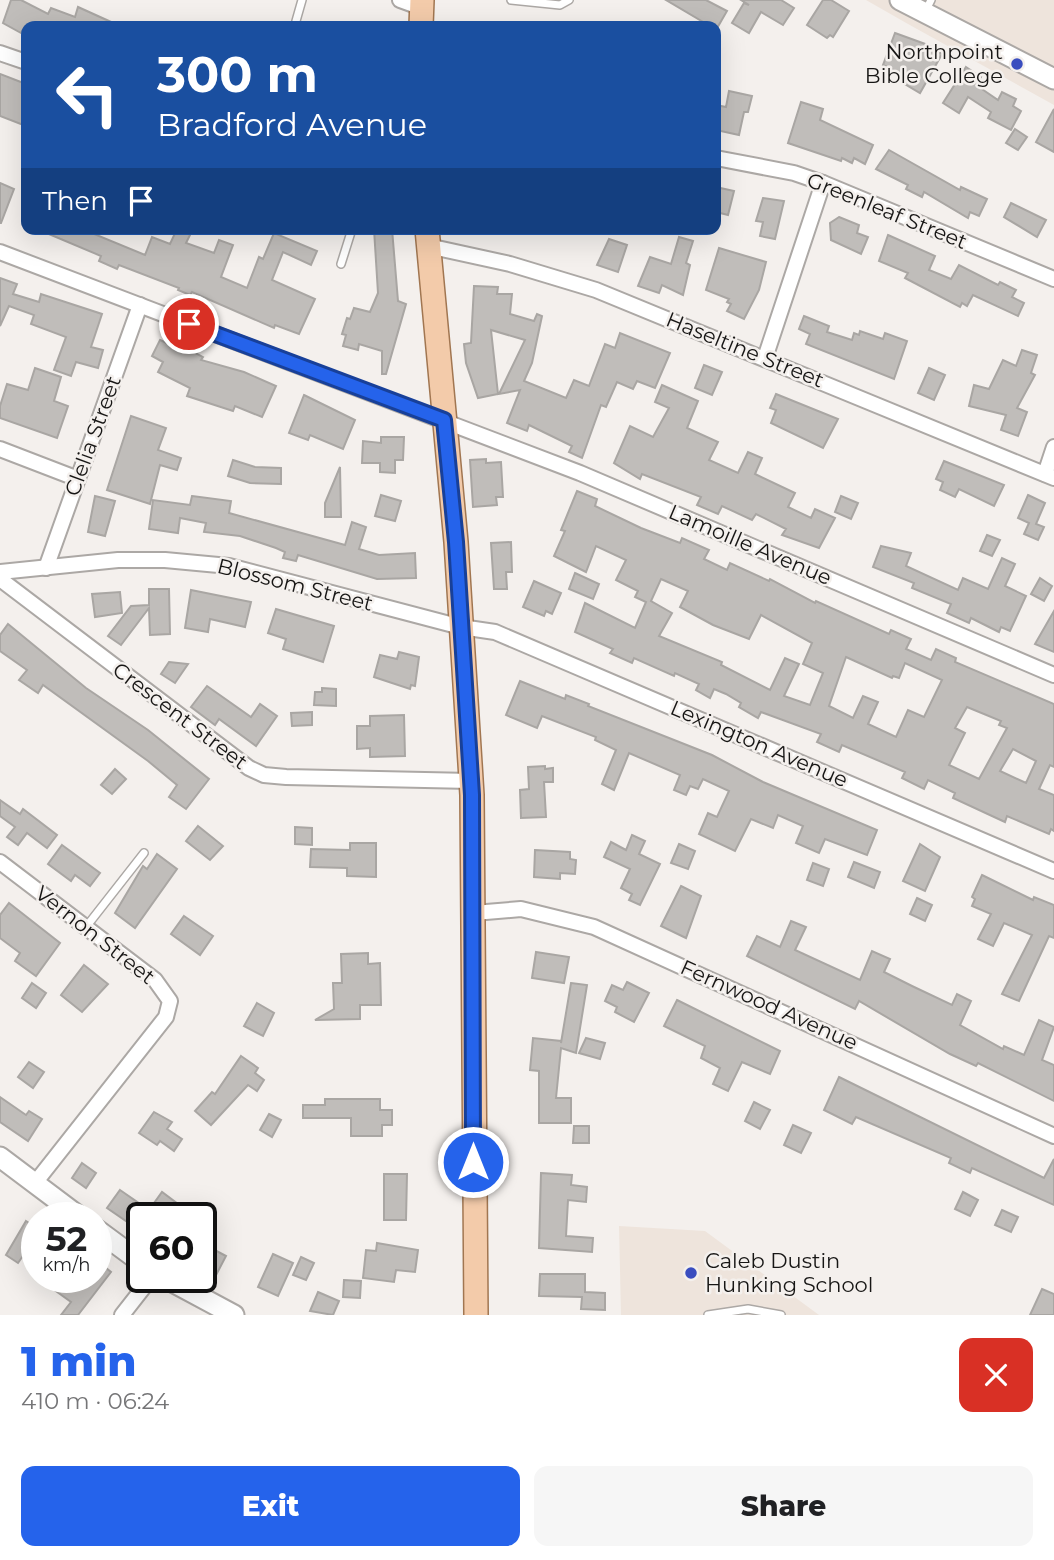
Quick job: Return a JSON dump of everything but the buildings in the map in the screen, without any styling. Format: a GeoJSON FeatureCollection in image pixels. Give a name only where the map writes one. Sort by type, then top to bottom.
{"type":"FeatureCollection","features":[{"type":"Feature","properties":{"kind":"main road"},"geometry":{"type":"LineString","coordinates":[[901,0],[928,6],[1054,79]]}},
{"type":"Feature","properties":{"kind":"main road"},"geometry":{"type":"LineString","coordinates":[[428,237],[461,627],[471,781],[476,1315]]}},
{"type":"Feature","properties":{"kind":"main road"},"geometry":{"type":"LineString","coordinates":[[0,1157],[60,1202]]}},
{"type":"Feature","properties":{"kind":"main road"},"geometry":{"type":"LineString","coordinates":[[193,1293],[234,1315]]}},
{"type":"Feature","properties":{"kind":"street"},"geometry":{"type":"LineString","coordinates":[[0,53],[21,60]]}},
{"type":"Feature","properties":{"kind":"street","name":"Greenleaf Street"},"geometry":{"type":"LineString","coordinates":[[721,159],[794,173],[823,183],[1054,279]]}},
{"type":"Feature","properties":{"kind":"street"},"geometry":{"type":"LineString","coordinates":[[765,358],[823,183]]}},
{"type":"Feature","properties":{"kind":"street","name":"Haseltine Street"},"geometry":{"type":"LineString","coordinates":[[428,237],[596,290],[1050,476]]}},
{"type":"Feature","properties":{"kind":"street","name":"Lamoille Avenue"},"geometry":{"type":"LineString","coordinates":[[0,252],[580,473],[1054,675]]}},
{"type":"Feature","properties":{"kind":"street","name":"Clelia Street"},"geometry":{"type":"LineString","coordinates":[[46,568],[140,305]]}},
{"type":"Feature","properties":{"kind":"street"},"geometry":{"type":"LineString","coordinates":[[1050,476],[1054,447]]}},
{"type":"Feature","properties":{"kind":"street"},"geometry":{"type":"LineString","coordinates":[[0,449],[78,479]]}},
{"type":"Feature","properties":{"kind":"street","name":"Blossom Street"},"geometry":{"type":"LineString","coordinates":[[0,572],[118,560],[165,560],[229,566],[461,627]]}},
{"type":"Feature","properties":{"kind":"street","name":"Crescent Street"},"geometry":{"type":"LineString","coordinates":[[0,579],[249,768],[264,775],[471,781]]}},
{"type":"Feature","properties":{"kind":"street","name":"Lexington Avenue"},"geometry":{"type":"LineString","coordinates":[[461,627],[495,632],[560,658],[1054,871]]}},
{"type":"Feature","properties":{"kind":"street","name":"Vernon Street"},"geometry":{"type":"LineString","coordinates":[[0,862],[155,980],[170,1001],[166,1017],[34,1183]]}},
{"type":"Feature","properties":{"kind":"street","name":"Fernwood Avenue"},"geometry":{"type":"LineString","coordinates":[[474,913],[521,909],[594,927],[1054,1136]]}},
{"type":"Feature","properties":{"kind":"street"},"geometry":{"type":"LineString","coordinates":[[122,1315],[139,1293]]}},
{"type":"Feature","properties":{"kind":"lane"},"geometry":{"type":"LineString","coordinates":[[296,21],[302,0]]}},
{"type":"Feature","properties":{"kind":"lane"},"geometry":{"type":"LineString","coordinates":[[512,0],[560,5],[569,0]]}},
{"type":"Feature","properties":{"kind":"lane"},"geometry":{"type":"LineString","coordinates":[[341,264],[350,235]]}},
{"type":"Feature","properties":{"kind":"lane"},"geometry":{"type":"LineString","coordinates":[[86,927],[144,853]]}},
{"type":"Feature","properties":{"kind":"lane"},"geometry":{"type":"LineString","coordinates":[[708,1315],[761,1309],[782,1315]]}},
{"type":"Feature","properties":{"kind":"shaded area","name":"Northpoint Bible College"},"geometry":{"type":"Polygon","coordinates":[[[866,0],[1054,0],[1054,105],[908,24],[866,0]]]}},
{"type":"Feature","properties":{"kind":"shaded area","name":"Caleb Dustin Hunking School"},"geometry":{"type":"Polygon","coordinates":[[[619,1226],[705,1231],[819,1315],[621,1315],[619,1226]]]}},
{"type":"Feature","properties":{"kind":"place","name":"Northpoint Bible College"},"geometry":{"type":"Point","coordinates":[1017,64]}},
{"type":"Feature","properties":{"kind":"place","name":"Caleb Dustin Hunking School"},"geometry":{"type":"Point","coordinates":[691,1273]}},
{"type":"Feature","properties":{"kind":"route"},"geometry":{"type":"LineString","coordinates":[[189,324],[444,420],[456,542],[475,859],[473,1162]]}}]}
